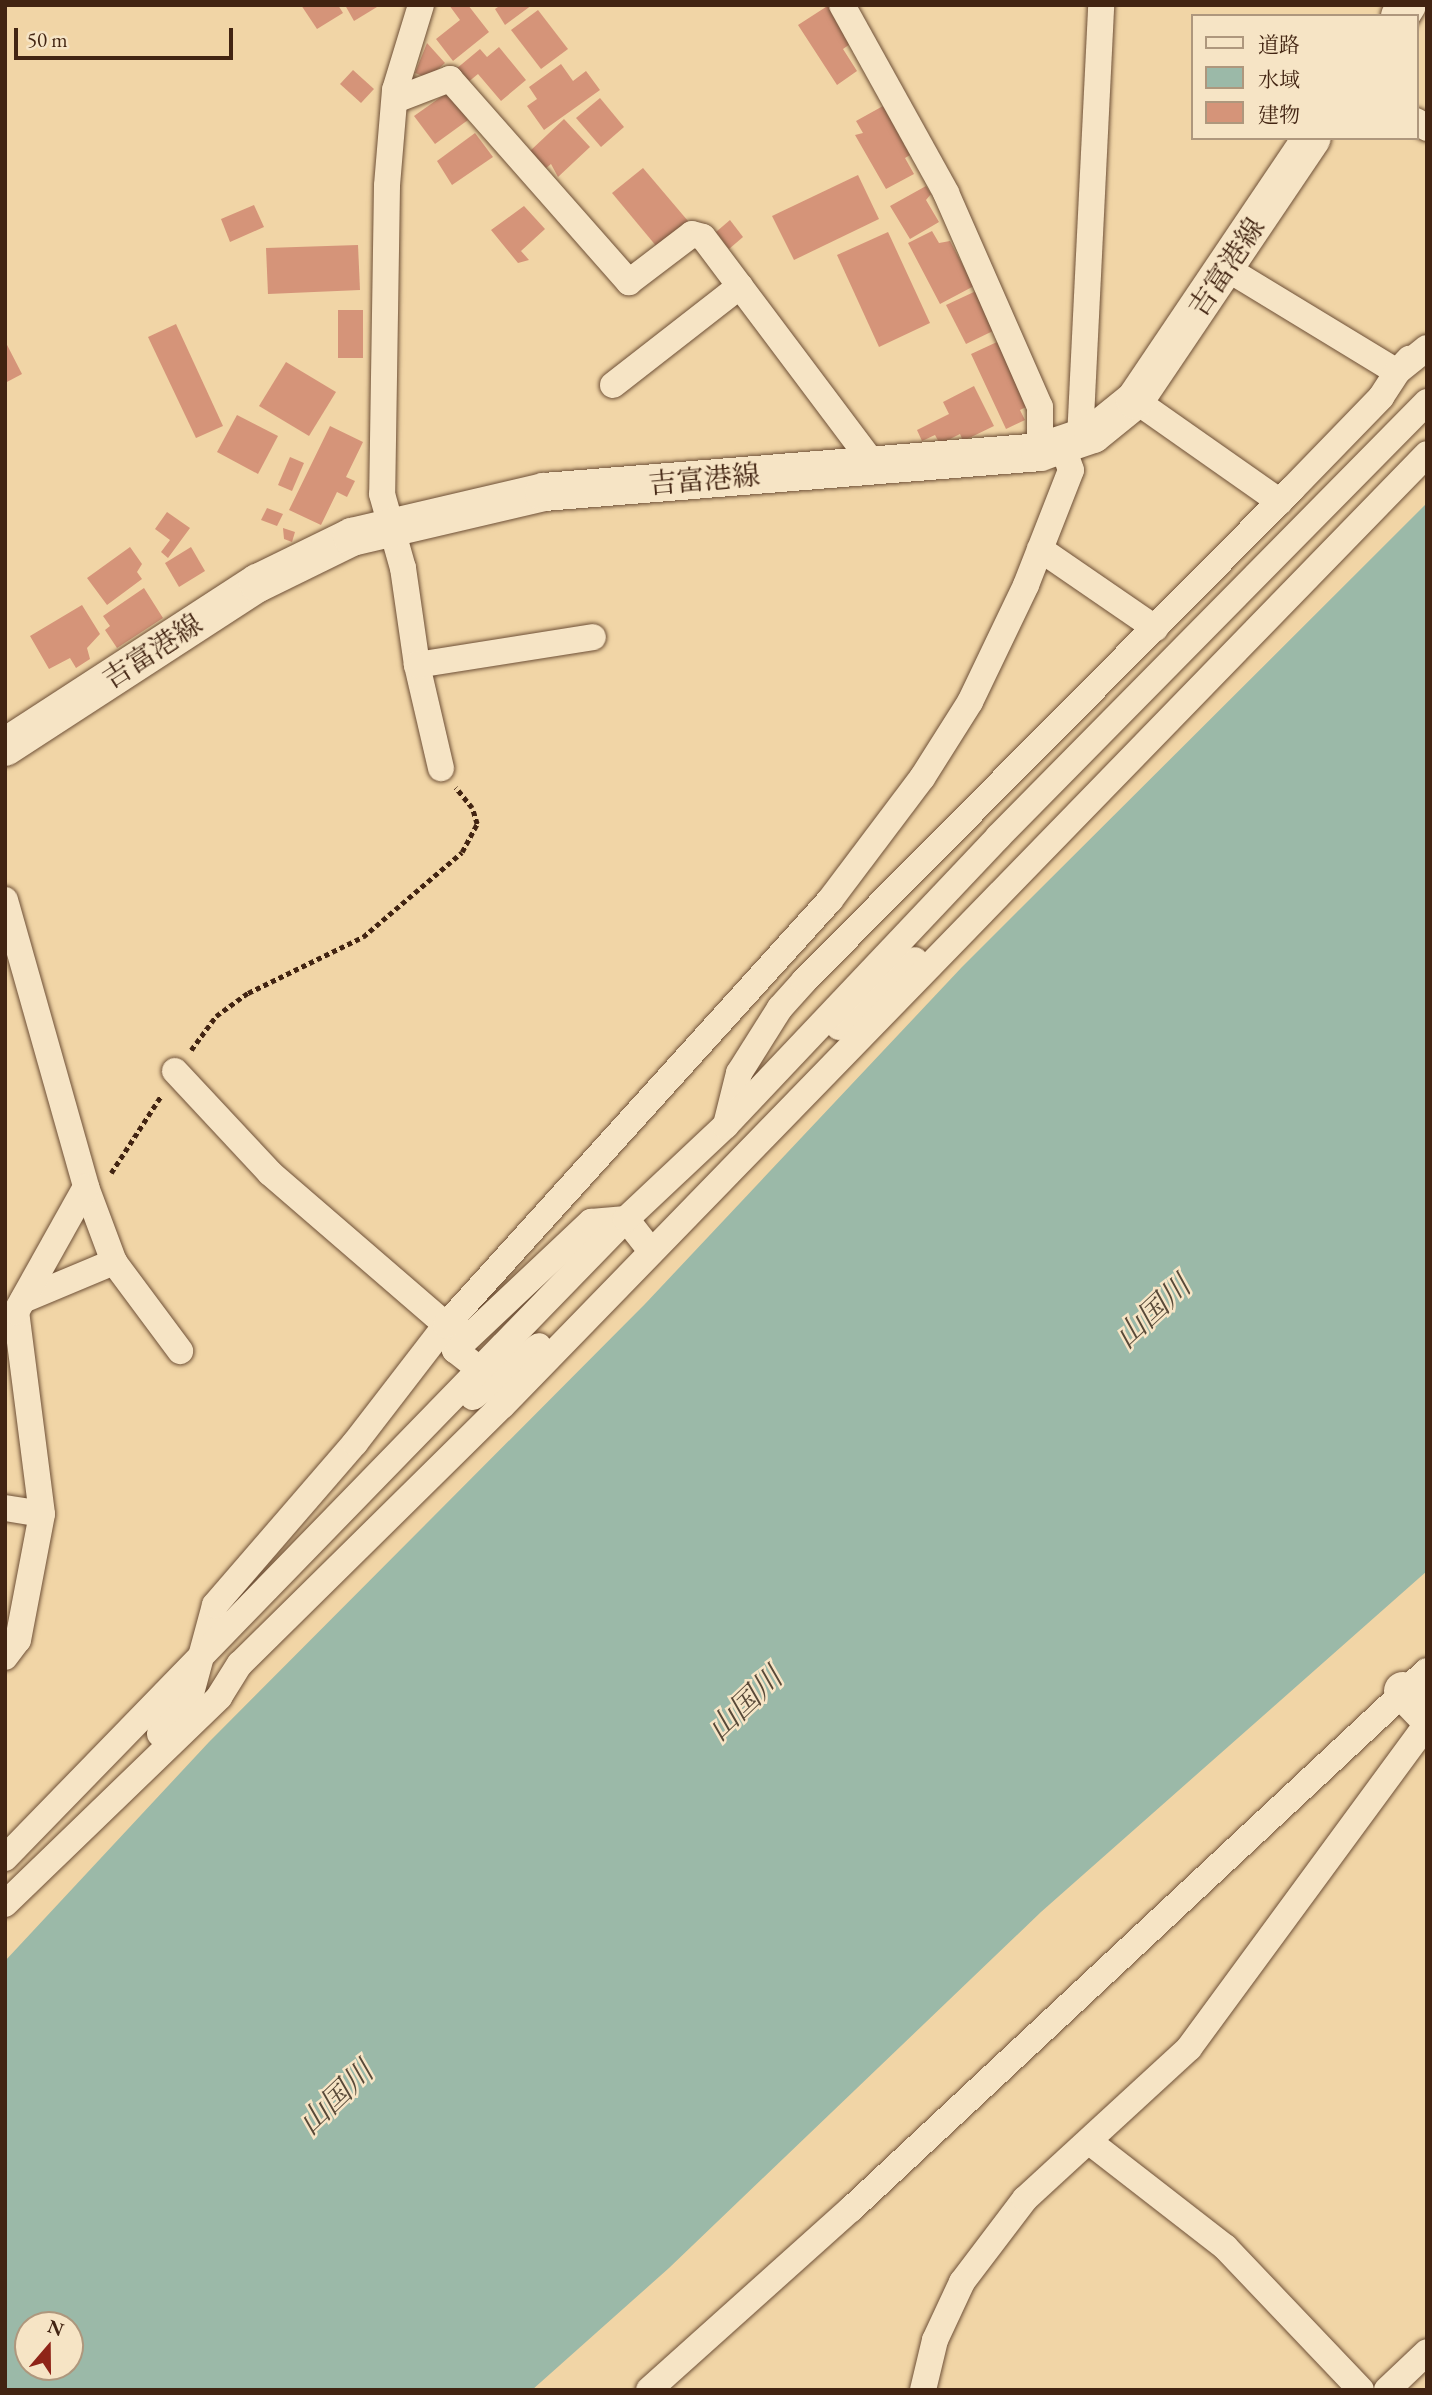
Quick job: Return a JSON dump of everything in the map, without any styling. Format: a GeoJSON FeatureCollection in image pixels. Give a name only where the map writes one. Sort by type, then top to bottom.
{"type":"FeatureCollection","features":[{"type":"Feature","properties":{"kind":"main road","name":"吉富港線"},"geometry":{"type":"LineString","coordinates":[[5,747],[258,583],[303,557],[392,526],[544,492],[875,466],[1061,445],[1114,419],[1135,400],[1311,140]]}},
{"type":"Feature","properties":{"kind":"street"},"geometry":{"type":"LineString","coordinates":[[421,5],[395,100],[387,186],[382,494],[392,526],[417,665],[441,768]]}},
{"type":"Feature","properties":{"kind":"street"},"geometry":{"type":"LineString","coordinates":[[92,1820],[190,1697],[215,1605],[355,1443],[446,1325],[799,933],[879,837],[943,745],[999,645],[1040,549],[1071,470],[1040,407],[957,218],[842,5]]}},
{"type":"Feature","properties":{"kind":"street"},"geometry":{"type":"LineString","coordinates":[[1061,445],[1101,5]]}},
{"type":"Feature","properties":{"kind":"street"},"geometry":{"type":"LineString","coordinates":[[395,100],[450,79],[629,282],[692,234],[703,237],[875,466]]}},
{"type":"Feature","properties":{"kind":"street"},"geometry":{"type":"LineString","coordinates":[[1226,268],[1397,372]]}},
{"type":"Feature","properties":{"kind":"street"},"geometry":{"type":"LineString","coordinates":[[613,385],[740,286]]}},
{"type":"Feature","properties":{"kind":"street"},"geometry":{"type":"LineString","coordinates":[[725,1126],[739,1073],[780,1008],[1286,496],[1381,397],[1397,372],[1427,340]]}},
{"type":"Feature","properties":{"kind":"street"},"geometry":{"type":"LineString","coordinates":[[1397,372],[1427,348]]}},
{"type":"Feature","properties":{"kind":"street"},"geometry":{"type":"LineString","coordinates":[[1381,397],[1427,443]]}},
{"type":"Feature","properties":{"kind":"street"},"geometry":{"type":"LineString","coordinates":[[1135,400],[1317,513],[1344,537]]}},
{"type":"Feature","properties":{"kind":"street"},"geometry":{"type":"LineString","coordinates":[[10,1891],[92,1820],[219,1697],[240,1664],[488,1390],[625,1219],[725,1126],[809,1042],[998,838],[1427,402]]}},
{"type":"Feature","properties":{"kind":"street"},"geometry":{"type":"LineString","coordinates":[[5,1858],[446,1408],[488,1390],[643,1259],[1011,886],[1080,806],[1427,454]]}},
{"type":"Feature","properties":{"kind":"street"},"geometry":{"type":"LineString","coordinates":[[1040,549],[1155,628]]}},
{"type":"Feature","properties":{"kind":"street"},"geometry":{"type":"LineString","coordinates":[[417,665],[593,637]]}},
{"type":"Feature","properties":{"kind":"street"},"geometry":{"type":"LineString","coordinates":[[1053,783],[1080,806]]}},
{"type":"Feature","properties":{"kind":"street"},"geometry":{"type":"LineString","coordinates":[[968,816],[998,838]]}},
{"type":"Feature","properties":{"kind":"street"},"geometry":{"type":"LineString","coordinates":[[809,1042],[844,1025],[980,900],[1011,886]]}},
{"type":"Feature","properties":{"kind":"street"},"geometry":{"type":"LineString","coordinates":[[5,900],[86,1187],[114,1262],[180,1351]]}},
{"type":"Feature","properties":{"kind":"street"},"geometry":{"type":"LineString","coordinates":[[799,933],[860,984]]}},
{"type":"Feature","properties":{"kind":"street"},"geometry":{"type":"LineString","coordinates":[[809,1042],[841,1059]]}},
{"type":"Feature","properties":{"kind":"street"},"geometry":{"type":"LineString","coordinates":[[175,1071],[270,1173],[446,1325],[455,1349],[488,1390]]}},
{"type":"Feature","properties":{"kind":"street"},"geometry":{"type":"LineString","coordinates":[[5,1657],[18,1640],[42,1514],[16,1312],[86,1187]]}},
{"type":"Feature","properties":{"kind":"street"},"geometry":{"type":"LineString","coordinates":[[625,1219],[643,1259]]}},
{"type":"Feature","properties":{"kind":"street"},"geometry":{"type":"LineString","coordinates":[[455,1349],[591,1222],[625,1219]]}},
{"type":"Feature","properties":{"kind":"street"},"geometry":{"type":"LineString","coordinates":[[23,1300],[114,1262]]}},
{"type":"Feature","properties":{"kind":"street"},"geometry":{"type":"LineString","coordinates":[[5,1508],[42,1514]]}},
{"type":"Feature","properties":{"kind":"street"},"geometry":{"type":"LineString","coordinates":[[649,2390],[1419,1693]]}},
{"type":"Feature","properties":{"kind":"street"},"geometry":{"type":"LineString","coordinates":[[923,2390],[935,2340],[962,2282],[1026,2199],[1090,2143],[1189,2048],[1427,1724]]}},
{"type":"Feature","properties":{"kind":"street"},"geometry":{"type":"LineString","coordinates":[[1090,2143],[1225,2248],[1361,2390]]}},
{"type":"Feature","properties":{"kind":"street"},"geometry":{"type":"LineString","coordinates":[[1387,2390],[1427,2352]]}},
{"type":"Feature","properties":{"kind":"path"},"geometry":{"type":"LineString","coordinates":[[86,1187],[109,1176],[132,1147],[175,1071],[216,1016],[248,993],[363,937],[462,852],[477,824],[472,808],[441,768]]}},
{"type":"Feature","properties":{"kind":"water","name":"山国川"},"geometry":{"type":"Polygon","coordinates":[[[1427,503],[1427,1571],[1041,1912],[669,2268],[532,2390],[5,2390],[5,1961],[209,1742],[645,1304],[962,967],[1427,503]]]}},
{"type":"Feature","properties":{"kind":"building"},"geometry":{"type":"Polygon","coordinates":[[[301,5],[338,5],[343,13],[317,29],[301,5]]]}},
{"type":"Feature","properties":{"kind":"building"},"geometry":{"type":"Polygon","coordinates":[[[345,5],[375,5],[377,7],[354,21],[345,5]]]}},
{"type":"Feature","properties":{"kind":"building"},"geometry":{"type":"Polygon","coordinates":[[[449,5],[468,5],[489,32],[453,61],[436,39],[460,20],[449,5]]]}},
{"type":"Feature","properties":{"kind":"building"},"geometry":{"type":"Polygon","coordinates":[[[501,5],[532,5],[505,25],[495,9],[501,5]]]}},
{"type":"Feature","properties":{"kind":"building"},"geometry":{"type":"Polygon","coordinates":[[[829,5],[853,42],[843,49],[857,71],[837,85],[798,25],[829,5]]]}},
{"type":"Feature","properties":{"kind":"building"},"geometry":{"type":"Polygon","coordinates":[[[538,10],[568,49],[541,69],[511,30],[538,10]]]}},
{"type":"Feature","properties":{"kind":"building"},"geometry":{"type":"Polygon","coordinates":[[[427,43],[445,63],[428,78],[415,73],[427,43]]]}},
{"type":"Feature","properties":{"kind":"building"},"geometry":{"type":"Polygon","coordinates":[[[499,47],[526,80],[501,101],[478,74],[467,83],[456,69],[480,49],[487,57],[499,47]]]}},
{"type":"Feature","properties":{"kind":"building"},"geometry":{"type":"Polygon","coordinates":[[[561,64],[573,81],[586,71],[600,90],[544,130],[527,106],[537,99],[529,87],[561,64]]]}},
{"type":"Feature","properties":{"kind":"building"},"geometry":{"type":"Polygon","coordinates":[[[353,70],[374,89],[361,103],[340,84],[353,70]]]}},
{"type":"Feature","properties":{"kind":"building"},"geometry":{"type":"Polygon","coordinates":[[[448,92],[468,120],[435,144],[414,116],[448,92]]]}},
{"type":"Feature","properties":{"kind":"building"},"geometry":{"type":"Polygon","coordinates":[[[600,98],[624,127],[601,147],[576,118],[600,98]]]}},
{"type":"Feature","properties":{"kind":"building"},"geometry":{"type":"Polygon","coordinates":[[[883,106],[910,155],[905,158],[914,174],[886,189],[855,135],[863,133],[856,121],[883,106]]]}},
{"type":"Feature","properties":{"kind":"building"},"geometry":{"type":"Polygon","coordinates":[[[564,119],[590,147],[558,177],[551,164],[546,168],[530,151],[564,119]]]}},
{"type":"Feature","properties":{"kind":"building"},"geometry":{"type":"Polygon","coordinates":[[[475,133],[493,157],[452,185],[437,161],[475,133]]]}},
{"type":"Feature","properties":{"kind":"building"},"geometry":{"type":"Polygon","coordinates":[[[643,168],[688,221],[657,247],[612,193],[643,168]]]}},
{"type":"Feature","properties":{"kind":"building"},"geometry":{"type":"Polygon","coordinates":[[[858,175],[879,219],[794,260],[772,216],[858,175]]]}},
{"type":"Feature","properties":{"kind":"building"},"geometry":{"type":"Polygon","coordinates":[[[926,186],[931,194],[926,200],[939,222],[910,239],[890,206],[926,186]]]}},
{"type":"Feature","properties":{"kind":"building"},"geometry":{"type":"Polygon","coordinates":[[[254,205],[264,227],[230,242],[221,219],[254,205]]]}},
{"type":"Feature","properties":{"kind":"building"},"geometry":{"type":"Polygon","coordinates":[[[524,206],[545,229],[521,251],[529,260],[518,263],[491,230],[524,206]]]}},
{"type":"Feature","properties":{"kind":"building"},"geometry":{"type":"Polygon","coordinates":[[[730,220],[743,237],[729,249],[716,232],[730,220]]]}},
{"type":"Feature","properties":{"kind":"building"},"geometry":{"type":"Polygon","coordinates":[[[932,231],[939,243],[950,241],[974,286],[940,304],[908,243],[932,231]]]}},
{"type":"Feature","properties":{"kind":"building"},"geometry":{"type":"Polygon","coordinates":[[[888,232],[930,323],[879,347],[837,255],[888,232]]]}},
{"type":"Feature","properties":{"kind":"building"},"geometry":{"type":"Polygon","coordinates":[[[358,245],[360,290],[268,294],[266,248],[358,245]]]}},
{"type":"Feature","properties":{"kind":"building"},"geometry":{"type":"Polygon","coordinates":[[[976,291],[995,330],[966,344],[946,305],[976,291]]]}},
{"type":"Feature","properties":{"kind":"building"},"geometry":{"type":"Polygon","coordinates":[[[338,310],[363,310],[363,358],[338,358],[338,310]]]}},
{"type":"Feature","properties":{"kind":"building"},"geometry":{"type":"Polygon","coordinates":[[[176,324],[223,426],[196,438],[148,337],[176,324]]]}},
{"type":"Feature","properties":{"kind":"building"},"geometry":{"type":"Polygon","coordinates":[[[5,341],[22,374],[5,383],[5,341]]]}},
{"type":"Feature","properties":{"kind":"building"},"geometry":{"type":"Polygon","coordinates":[[[997,342],[1028,406],[1020,410],[1025,420],[1006,429],[971,354],[997,342]]]}},
{"type":"Feature","properties":{"kind":"building"},"geometry":{"type":"Polygon","coordinates":[[[286,362],[336,392],[309,436],[259,406],[286,362]]]}},
{"type":"Feature","properties":{"kind":"building"},"geometry":{"type":"Polygon","coordinates":[[[974,386],[994,426],[963,441],[960,434],[940,444],[935,435],[922,441],[917,430],[949,414],[943,402],[974,386]]]}},
{"type":"Feature","properties":{"kind":"building"},"geometry":{"type":"Polygon","coordinates":[[[237,415],[278,436],[258,474],[217,452],[237,415]]]}},
{"type":"Feature","properties":{"kind":"building"},"geometry":{"type":"Polygon","coordinates":[[[330,426],[363,442],[346,477],[355,481],[347,497],[337,492],[321,525],[289,510],[330,426]]]}},
{"type":"Feature","properties":{"kind":"building"},"geometry":{"type":"Polygon","coordinates":[[[290,457],[304,463],[292,491],[278,485],[290,457]]]}},
{"type":"Feature","properties":{"kind":"building"},"geometry":{"type":"Polygon","coordinates":[[[267,508],[283,514],[277,526],[261,520],[267,508]]]}},
{"type":"Feature","properties":{"kind":"building"},"geometry":{"type":"Polygon","coordinates":[[[167,512],[190,528],[168,558],[161,552],[170,540],[155,529],[167,512]]]}},
{"type":"Feature","properties":{"kind":"building"},"geometry":{"type":"Polygon","coordinates":[[[283,528],[295,532],[292,542],[284,539],[283,528]]]}},
{"type":"Feature","properties":{"kind":"building"},"geometry":{"type":"Polygon","coordinates":[[[130,547],[142,564],[137,572],[142,579],[107,605],[87,578],[130,547]]]}},
{"type":"Feature","properties":{"kind":"building"},"geometry":{"type":"Polygon","coordinates":[[[191,547],[205,571],[179,587],[165,563],[191,547]]]}},
{"type":"Feature","properties":{"kind":"building"},"geometry":{"type":"Polygon","coordinates":[[[144,588],[163,618],[117,648],[105,630],[110,626],[103,616],[144,588]]]}},
{"type":"Feature","properties":{"kind":"building"},"geometry":{"type":"Polygon","coordinates":[[[82,605],[100,634],[87,648],[90,659],[76,668],[70,658],[49,669],[30,636],[82,605]]]}}]}
